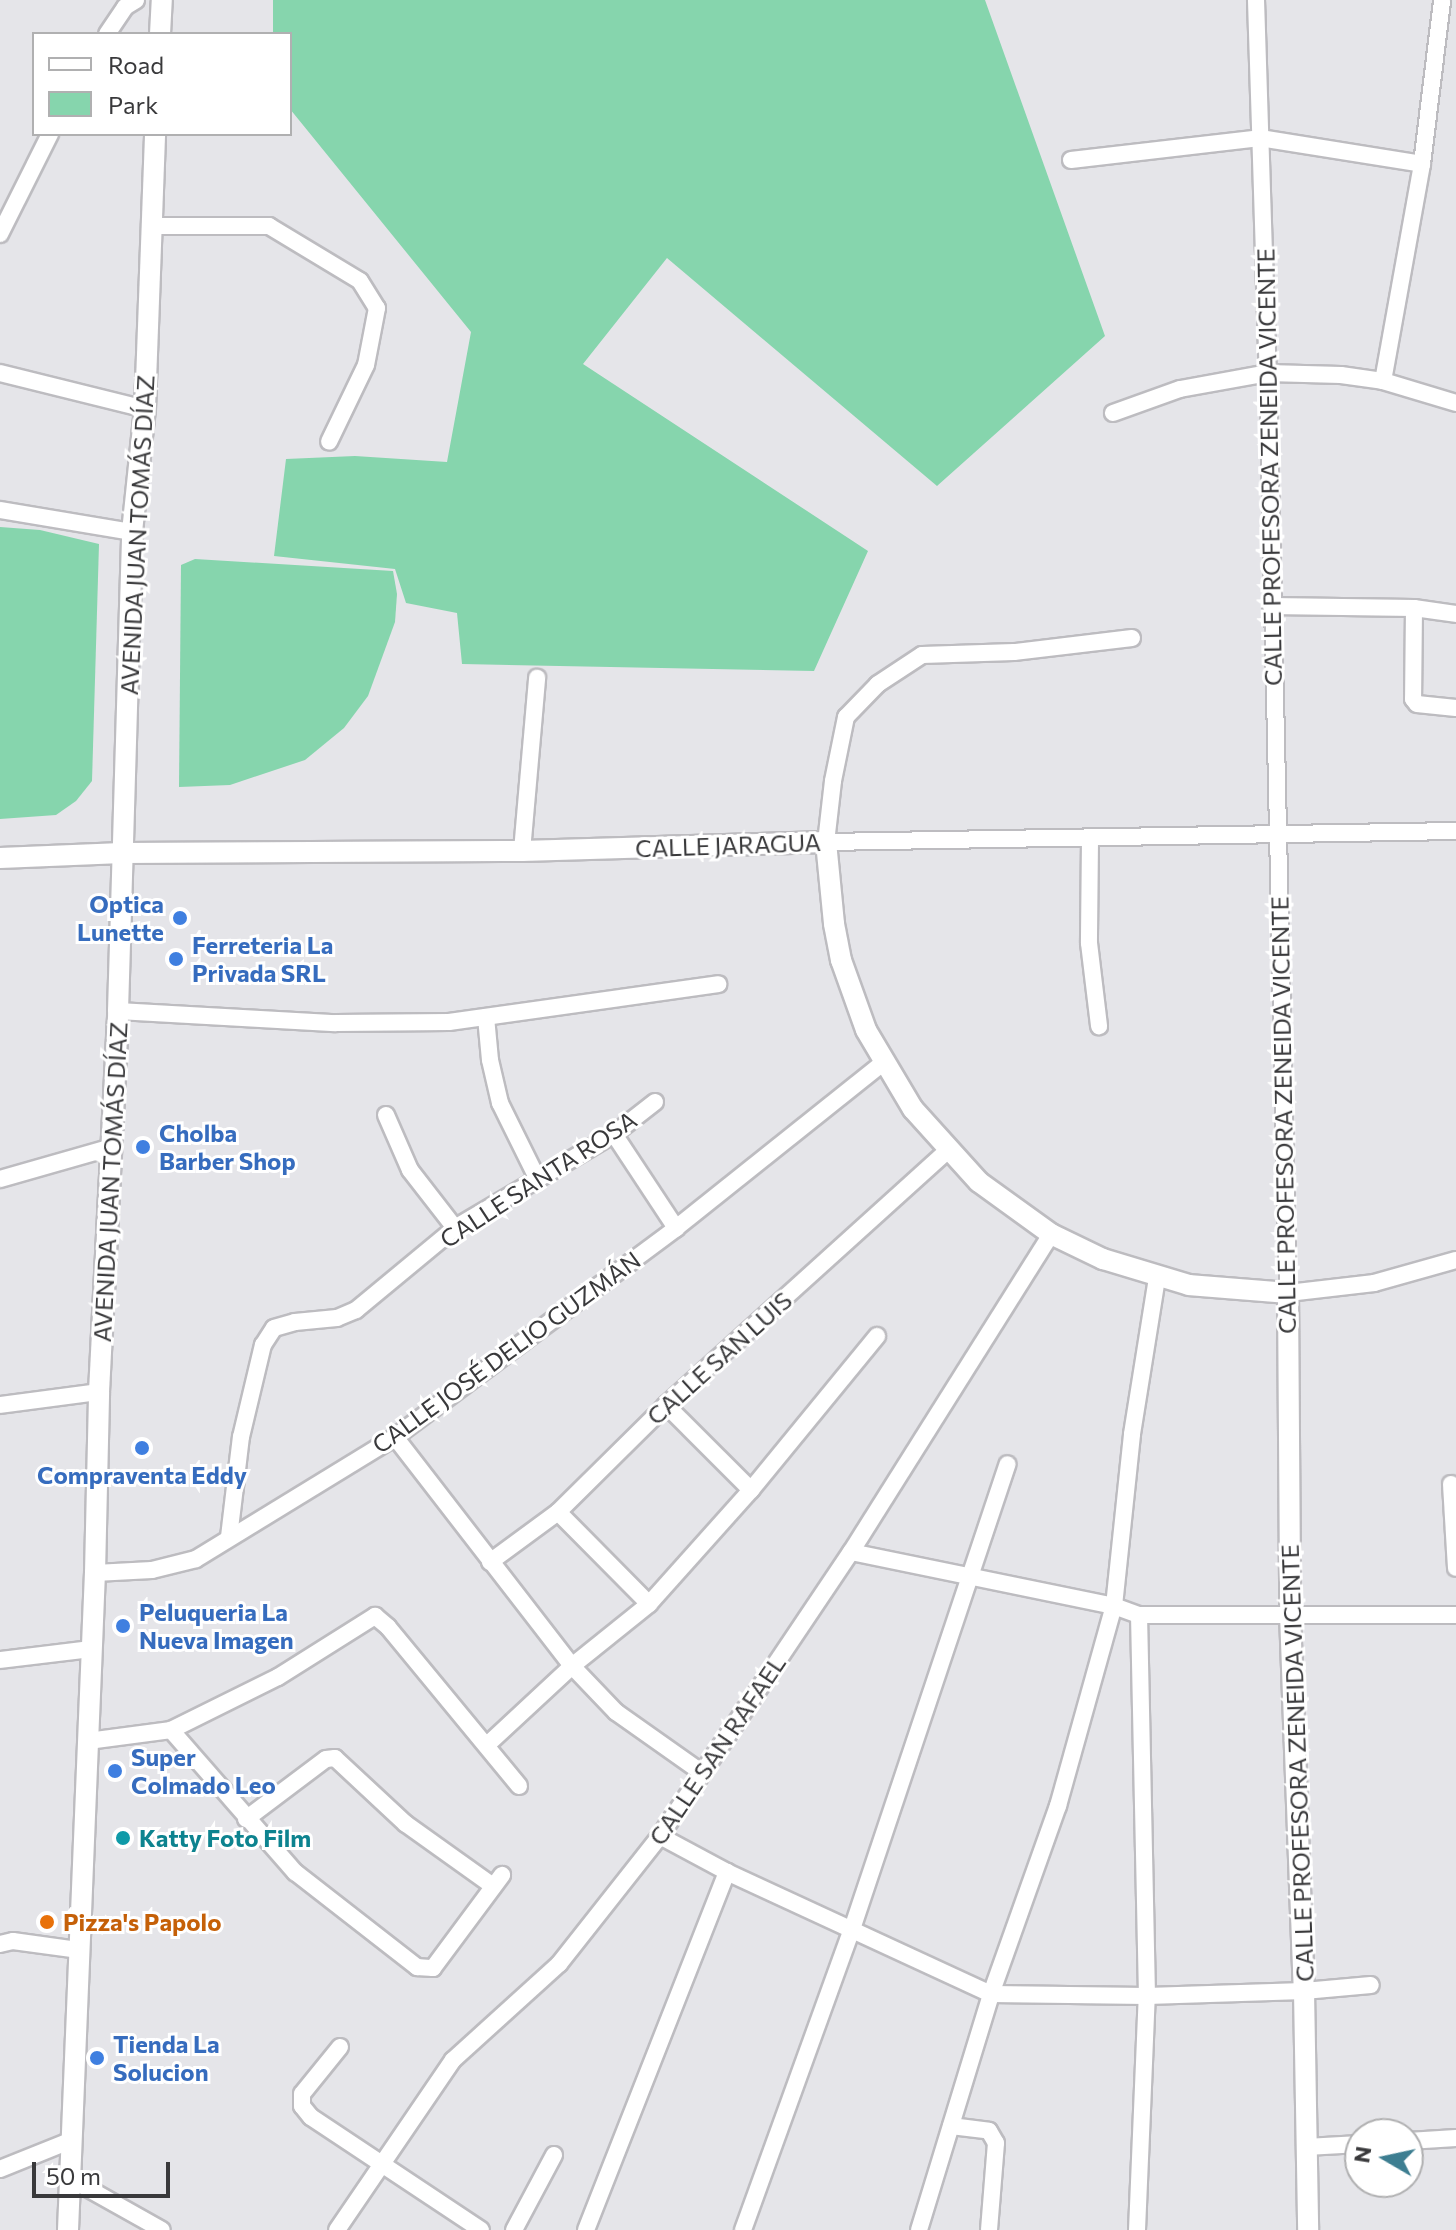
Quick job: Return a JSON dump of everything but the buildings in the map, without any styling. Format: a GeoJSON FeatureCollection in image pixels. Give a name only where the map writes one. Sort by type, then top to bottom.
{"type":"FeatureCollection","features":[{"type":"Feature","properties":{"kind":"street"},"geometry":{"type":"LineString","coordinates":[[108,32],[125,7],[136,0]]}},
{"type":"Feature","properties":{"kind":"street"},"geometry":{"type":"LineString","coordinates":[[160,32],[162,0]]}},
{"type":"Feature","properties":{"kind":"street","name":"CALLE PROFESORA ZENEIDA VICENTE"},"geometry":{"type":"LineString","coordinates":[[1256,0],[1268,373],[1288,1293],[1290,1614],[1304,1991],[1308,2230]]}},
{"type":"Feature","properties":{"kind":"street"},"geometry":{"type":"LineString","coordinates":[[1383,381],[1422,164],[1442,0]]}},
{"type":"Feature","properties":{"kind":"street"},"geometry":{"type":"LineString","coordinates":[[0,234],[49,136]]}},
{"type":"Feature","properties":{"kind":"street","name":"AVENIDA JUAN TOMÁS DÍAZ"},"geometry":{"type":"LineString","coordinates":[[68,2230],[95,1573],[99,1392],[118,1011],[132,532],[145,409],[155,136]]}},
{"type":"Feature","properties":{"kind":"street"},"geometry":{"type":"LineString","coordinates":[[1071,160],[1260,138],[1422,164]]}},
{"type":"Feature","properties":{"kind":"street"},"geometry":{"type":"LineString","coordinates":[[151,226],[269,226],[360,281],[377,308],[366,365],[329,442]]}},
{"type":"Feature","properties":{"kind":"street"},"geometry":{"type":"LineString","coordinates":[[0,373],[145,409]]}},
{"type":"Feature","properties":{"kind":"street"},"geometry":{"type":"LineString","coordinates":[[1113,413],[1180,389],[1268,373],[1330,374],[1383,381],[1456,403]]}},
{"type":"Feature","properties":{"kind":"street"},"geometry":{"type":"LineString","coordinates":[[0,510],[132,532]]}},
{"type":"Feature","properties":{"kind":"street"},"geometry":{"type":"LineString","coordinates":[[1271,606],[1414,608],[1456,614]]}},
{"type":"Feature","properties":{"kind":"street"},"geometry":{"type":"LineString","coordinates":[[1414,608],[1413,699],[1417,704],[1456,708]]}},
{"type":"Feature","properties":{"kind":"street"},"geometry":{"type":"LineString","coordinates":[[1132,638],[1014,652],[922,655],[878,684],[846,717],[833,781],[826,842],[828,887],[841,960],[866,1030],[883,1063],[913,1109],[947,1151],[979,1182],[1051,1234],[1103,1259],[1157,1278],[1222,1290],[1288,1293],[1374,1283],[1456,1260]]}},
{"type":"Feature","properties":{"kind":"street"},"geometry":{"type":"LineString","coordinates":[[522,851],[537,678]]}},
{"type":"Feature","properties":{"kind":"street","name":"CALLE JARAGUA"},"geometry":{"type":"LineString","coordinates":[[0,858],[122,853],[522,851],[826,842],[1090,840],[1456,831]]}},
{"type":"Feature","properties":{"kind":"street"},"geometry":{"type":"LineString","coordinates":[[1090,840],[1089,943],[1099,1026]]}},
{"type":"Feature","properties":{"kind":"street"},"geometry":{"type":"LineString","coordinates":[[118,1011],[336,1023],[449,1022],[718,984]]}},
{"type":"Feature","properties":{"kind":"street"},"geometry":{"type":"LineString","coordinates":[[486,1017],[490,1060],[500,1103],[537,1178]]}},
{"type":"Feature","properties":{"kind":"street","name":"CALLE JOSÉ DELIO GUZMÁN"},"geometry":{"type":"LineString","coordinates":[[95,1573],[152,1570],[196,1559],[395,1437],[676,1228],[883,1063]]}},
{"type":"Feature","properties":{"kind":"street","name":"CALLE SANTA ROSA"},"geometry":{"type":"LineString","coordinates":[[229,1537],[241,1437],[263,1345],[274,1328],[295,1322],[337,1318],[356,1310],[455,1228],[614,1134],[655,1102]]}},
{"type":"Feature","properties":{"kind":"street"},"geometry":{"type":"LineString","coordinates":[[386,1115],[410,1170],[455,1228]]}},
{"type":"Feature","properties":{"kind":"street"},"geometry":{"type":"LineString","coordinates":[[614,1134],[676,1228]]}},
{"type":"Feature","properties":{"kind":"street"},"geometry":{"type":"LineString","coordinates":[[0,1179],[112,1147]]}},
{"type":"Feature","properties":{"kind":"street","name":"CALLE SAN LUIS"},"geometry":{"type":"LineString","coordinates":[[490,1562],[558,1512],[666,1405],[947,1151]]}},
{"type":"Feature","properties":{"kind":"street","name":"CALLE SAN RAFAEL"},"geometry":{"type":"LineString","coordinates":[[337,2230],[453,2060],[559,1964],[660,1836],[851,1552],[1051,1234]]}},
{"type":"Feature","properties":{"kind":"street"},"geometry":{"type":"LineString","coordinates":[[919,2230],[991,1994],[1058,1806],[1114,1606],[1132,1434],[1157,1278]]}},
{"type":"Feature","properties":{"kind":"street"},"geometry":{"type":"LineString","coordinates":[[487,1745],[572,1666],[649,1604],[751,1490],[877,1336]]}},
{"type":"Feature","properties":{"kind":"street"},"geometry":{"type":"LineString","coordinates":[[0,1405],[99,1392]]}},
{"type":"Feature","properties":{"kind":"street"},"geometry":{"type":"LineString","coordinates":[[666,1405],[751,1490]]}},
{"type":"Feature","properties":{"kind":"street"},"geometry":{"type":"LineString","coordinates":[[395,1437],[572,1666],[616,1712],[701,1772]]}},
{"type":"Feature","properties":{"kind":"street"},"geometry":{"type":"LineString","coordinates":[[743,2230],[852,1929],[1008,1464]]}},
{"type":"Feature","properties":{"kind":"street"},"geometry":{"type":"LineString","coordinates":[[1451,1484],[1456,1568]]}},
{"type":"Feature","properties":{"kind":"street"},"geometry":{"type":"LineString","coordinates":[[558,1512],[649,1604]]}},
{"type":"Feature","properties":{"kind":"street"},"geometry":{"type":"LineString","coordinates":[[851,1552],[1114,1606],[1139,1615],[1456,1615]]}},
{"type":"Feature","properties":{"kind":"street"},"geometry":{"type":"LineString","coordinates":[[1137,2230],[1147,1996],[1139,1615]]}},
{"type":"Feature","properties":{"kind":"street"},"geometry":{"type":"LineString","coordinates":[[88,1741],[171,1730],[278,1677],[375,1616],[388,1627],[519,1786]]}},
{"type":"Feature","properties":{"kind":"street"},"geometry":{"type":"LineString","coordinates":[[0,1660],[91,1649]]}},
{"type":"Feature","properties":{"kind":"street"},"geometry":{"type":"LineString","coordinates":[[171,1730],[246,1819],[295,1872],[417,1967],[433,1968],[498,1881],[406,1824],[335,1758],[326,1759],[246,1819]]}},
{"type":"Feature","properties":{"kind":"street"},"geometry":{"type":"LineString","coordinates":[[660,1836],[727,1872],[991,1994],[1147,1996],[1304,1991],[1371,1985]]}},
{"type":"Feature","properties":{"kind":"street"},"geometry":{"type":"LineString","coordinates":[[586,2230],[727,1872]]}},
{"type":"Feature","properties":{"kind":"street"},"geometry":{"type":"LineString","coordinates":[[0,1944],[13,1941],[79,1950]]}},
{"type":"Feature","properties":{"kind":"street"},"geometry":{"type":"LineString","coordinates":[[340,2047],[302,2094],[302,2106],[311,2117],[481,2230]]}},
{"type":"Feature","properties":{"kind":"street"},"geometry":{"type":"LineString","coordinates":[[951,2126],[989,2131],[996,2143],[989,2230]]}},
{"type":"Feature","properties":{"kind":"street"},"geometry":{"type":"LineString","coordinates":[[1424,2140],[1456,2138]]}},
{"type":"Feature","properties":{"kind":"street"},"geometry":{"type":"LineString","coordinates":[[0,2169],[72,2140]]}},
{"type":"Feature","properties":{"kind":"street"},"geometry":{"type":"LineString","coordinates":[[1306,2147],[1344,2145]]}},
{"type":"Feature","properties":{"kind":"street"},"geometry":{"type":"LineString","coordinates":[[514,2230],[554,2155]]}},
{"type":"Feature","properties":{"kind":"street"},"geometry":{"type":"LineString","coordinates":[[71,2179],[162,2230]]}},
{"type":"Feature","properties":{"kind":"green space"},"geometry":{"type":"Polygon","coordinates":[[[273,0],[985,0],[1105,336],[937,486],[667,258],[583,364],[868,551],[814,671],[462,664],[457,613],[406,603],[395,569],[274,556],[286,459],[355,456],[447,462],[471,332],[292,111],[292,32],[273,32],[273,0]]]}},
{"type":"Feature","properties":{"kind":"green space"},"geometry":{"type":"Polygon","coordinates":[[[0,527],[40,530],[99,544],[92,781],[76,801],[56,815],[0,819],[0,527]]]}},
{"type":"Feature","properties":{"kind":"green space"},"geometry":{"type":"Polygon","coordinates":[[[195,559],[393,571],[397,594],[395,622],[368,696],[344,728],[305,760],[230,785],[179,787],[181,565],[195,559]]]}},
{"type":"Feature","properties":{"kind":"place","name":"Optica Lunette"},"geometry":{"type":"Point","coordinates":[180,918]}},
{"type":"Feature","properties":{"kind":"place","name":"Ferreteria La Privada SRL"},"geometry":{"type":"Point","coordinates":[176,959]}},
{"type":"Feature","properties":{"kind":"place","name":"Cholba Barber Shop"},"geometry":{"type":"Point","coordinates":[143,1147]}},
{"type":"Feature","properties":{"kind":"place","name":"Compraventa Eddy"},"geometry":{"type":"Point","coordinates":[142,1448]}},
{"type":"Feature","properties":{"kind":"place","name":"Peluqueria La Nueva Imagen"},"geometry":{"type":"Point","coordinates":[123,1626]}},
{"type":"Feature","properties":{"kind":"place","name":"Super Colmado Leo"},"geometry":{"type":"Point","coordinates":[115,1771]}},
{"type":"Feature","properties":{"kind":"place","name":"Katty Foto Film"},"geometry":{"type":"Point","coordinates":[123,1838]}},
{"type":"Feature","properties":{"kind":"place","name":"Pizza's Papolo"},"geometry":{"type":"Point","coordinates":[47,1922]}},
{"type":"Feature","properties":{"kind":"place","name":"Tienda La Solucion"},"geometry":{"type":"Point","coordinates":[97,2058]}}]}
